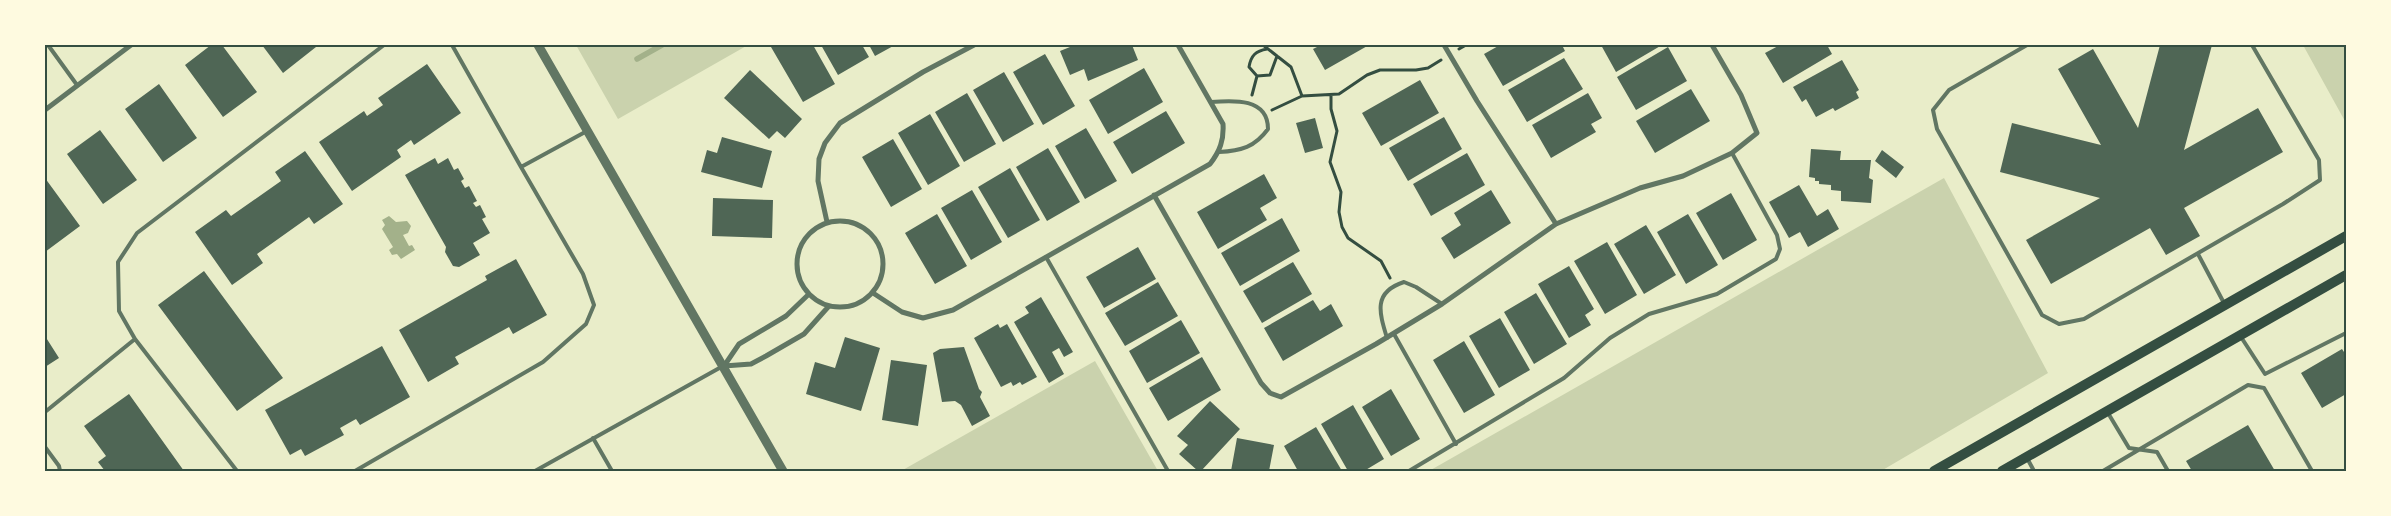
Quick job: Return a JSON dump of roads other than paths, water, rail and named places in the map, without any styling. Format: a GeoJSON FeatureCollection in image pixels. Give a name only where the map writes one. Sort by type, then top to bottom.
{"type":"FeatureCollection","features":[{"type":"Feature","properties":{"kind":"main road"},"geometry":{"type":"LineString","coordinates":[[1934,471],[2346,236]]}},
{"type":"Feature","properties":{"kind":"main road"},"geometry":{"type":"LineString","coordinates":[[2002,471],[2346,275]]}},
{"type":"Feature","properties":{"kind":"street"},"geometry":{"type":"LineString","coordinates":[[45,110],[131,45]]}},
{"type":"Feature","properties":{"kind":"street"},"geometry":{"type":"LineString","coordinates":[[538,45],[783,471]]}},
{"type":"Feature","properties":{"kind":"street"},"geometry":{"type":"LineString","coordinates":[[827,222],[818,181],[819,159],[825,143],[840,123],[923,72],[974,45]]}},
{"type":"Feature","properties":{"kind":"street"},"geometry":{"type":"LineString","coordinates":[[873,293],[902,312],[924,318],[953,310],[1210,164],[1219,152],[1224,135],[1223,124],[1178,45]]}},
{"type":"Feature","properties":{"kind":"street"},"geometry":{"type":"LineString","coordinates":[[1444,45],[1477,101],[1556,224]]}},
{"type":"Feature","properties":{"kind":"street"},"geometry":{"type":"LineString","coordinates":[[1154,195],[1261,383],[1270,393],[1281,396],[1394,334],[1442,304],[1556,224],[1640,188],[1683,176],[1732,153],[1757,133],[1741,95],[1712,45]]}},
{"type":"Feature","properties":{"kind":"street"},"geometry":{"type":"LineString","coordinates":[[843,220],[859,224],[872,234],[881,247],[884,263],[881,279],[873,293],[860,303],[845,308],[829,306],[819,302],[809,294],[802,284],[797,270],[798,254],[803,240],[814,229],[827,222],[843,220]]}},
{"type":"Feature","properties":{"kind":"street"},"geometry":{"type":"LineString","coordinates":[[724,366],[739,344],[786,316],[809,294]]}},
{"type":"Feature","properties":{"kind":"street"},"geometry":{"type":"LineString","coordinates":[[724,366],[751,364],[766,356],[804,334],[829,306]]}},
{"type":"Feature","properties":{"kind":"lane"},"geometry":{"type":"LineString","coordinates":[[48,45],[77,85]]}},
{"type":"Feature","properties":{"kind":"lane"},"geometry":{"type":"LineString","coordinates":[[237,471],[135,339],[119,310],[118,262],[137,233],[384,45]]}},
{"type":"Feature","properties":{"kind":"lane"},"geometry":{"type":"LineString","coordinates":[[355,471],[543,362],[586,324],[594,305],[583,274],[452,45]]}},
{"type":"Feature","properties":{"kind":"lane"},"geometry":{"type":"LineString","coordinates":[[2027,45],[1948,90],[1933,110],[1937,129],[2042,315],[2059,324],[2084,320],[2283,204],[2320,180],[2319,160],[2252,45]]}},
{"type":"Feature","properties":{"kind":"lane"},"geometry":{"type":"LineString","coordinates":[[1211,102],[1238,100],[1251,103],[1265,114],[1268,129],[1257,142],[1239,151],[1219,152]]}},
{"type":"Feature","properties":{"kind":"lane"},"geometry":{"type":"LineString","coordinates":[[521,167],[588,130]]}},
{"type":"Feature","properties":{"kind":"lane"},"geometry":{"type":"LineString","coordinates":[[1409,471],[1564,378],[1610,338],[1649,314],[1717,294],[1776,259],[1780,249],[1777,235],[1732,153]]}},
{"type":"Feature","properties":{"kind":"lane"},"geometry":{"type":"LineString","coordinates":[[2198,254],[2225,305]]}},
{"type":"Feature","properties":{"kind":"lane"},"geometry":{"type":"LineString","coordinates":[[1046,257],[1168,471]]}},
{"type":"Feature","properties":{"kind":"lane"},"geometry":{"type":"LineString","coordinates":[[1387,338],[1380,310],[1383,297],[1394,285],[1404,282],[1442,304]]}},
{"type":"Feature","properties":{"kind":"lane"},"geometry":{"type":"LineString","coordinates":[[2240,335],[2265,374],[2346,333]]}},
{"type":"Feature","properties":{"kind":"lane"},"geometry":{"type":"LineString","coordinates":[[1394,334],[1456,444]]}},
{"type":"Feature","properties":{"kind":"lane"},"geometry":{"type":"LineString","coordinates":[[45,412],[135,339]]}},
{"type":"Feature","properties":{"kind":"lane"},"geometry":{"type":"LineString","coordinates":[[535,471],[724,366]]}},
{"type":"Feature","properties":{"kind":"lane"},"geometry":{"type":"LineString","coordinates":[[2103,471],[2248,385],[2264,388],[2312,471]]}},
{"type":"Feature","properties":{"kind":"lane"},"geometry":{"type":"LineString","coordinates":[[2107,411],[2129,448],[2156,452],[2168,471]]}},
{"type":"Feature","properties":{"kind":"lane"},"geometry":{"type":"LineString","coordinates":[[593,438],[612,471]]}},
{"type":"Feature","properties":{"kind":"lane"},"geometry":{"type":"LineString","coordinates":[[45,447],[59,466],[60,471]]}},
{"type":"Feature","properties":{"kind":"lane"},"geometry":{"type":"LineString","coordinates":[[2026,457],[2034,471]]}},
{"type":"Feature","properties":{"kind":"waterway"},"geometry":{"type":"LineString","coordinates":[[637,59],[662,45]]}}]}
